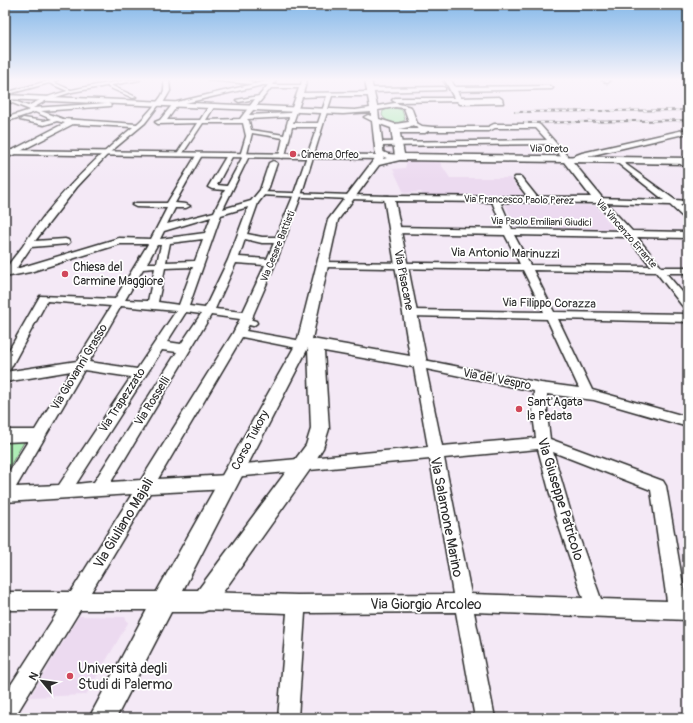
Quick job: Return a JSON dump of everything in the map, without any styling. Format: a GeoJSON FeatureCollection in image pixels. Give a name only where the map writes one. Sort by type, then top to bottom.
{"type":"FeatureCollection","features":[{"type":"Feature","properties":{"kind":"street"},"geometry":{"type":"LineString","coordinates":[[5,120],[25,114]]}},
{"type":"Feature","properties":{"kind":"street"},"geometry":{"type":"LineString","coordinates":[[45,114],[58,119],[72,122],[140,124],[245,119],[288,114]]}},
{"type":"Feature","properties":{"kind":"street"},"geometry":{"type":"LineString","coordinates":[[5,157],[86,114]]}},
{"type":"Feature","properties":{"kind":"street"},"geometry":{"type":"LineString","coordinates":[[7,274],[46,219],[74,185],[140,124],[149,114]]}},
{"type":"Feature","properties":{"kind":"street"},"geometry":{"type":"LineString","coordinates":[[162,122],[168,114]]}},
{"type":"Feature","properties":{"kind":"street"},"geometry":{"type":"LineString","coordinates":[[179,155],[206,114]]}},
{"type":"Feature","properties":{"kind":"street"},"geometry":{"type":"LineString","coordinates":[[247,114],[245,119],[248,131],[286,137]]}},
{"type":"Feature","properties":{"kind":"street","name":"Via Rosselli"},"geometry":{"type":"LineString","coordinates":[[98,488],[207,313],[233,260],[254,203],[261,194],[286,137],[294,114]]}},
{"type":"Feature","properties":{"kind":"street","name":"Via Cesare Battisti"},"geometry":{"type":"LineString","coordinates":[[246,323],[297,195],[324,114]]}},
{"type":"Feature","properties":{"kind":"street"},"geometry":{"type":"LineString","coordinates":[[350,114],[375,120],[395,129],[429,131],[542,131],[569,159],[688,131]]}},
{"type":"Feature","properties":{"kind":"street"},"geometry":{"type":"LineString","coordinates":[[374,114],[378,154]]}},
{"type":"Feature","properties":{"kind":"street"},"geometry":{"type":"LineString","coordinates":[[413,114],[413,123]]}},
{"type":"Feature","properties":{"kind":"street"},"geometry":{"type":"LineString","coordinates":[[5,116],[12,118]]}},
{"type":"Feature","properties":{"kind":"street"},"geometry":{"type":"LineString","coordinates":[[93,123],[101,118]]}},
{"type":"Feature","properties":{"kind":"street"},"geometry":{"type":"LineString","coordinates":[[23,120],[44,124],[58,119]]}},
{"type":"Feature","properties":{"kind":"street"},"geometry":{"type":"LineString","coordinates":[[395,129],[413,123]]}},
{"type":"Feature","properties":{"kind":"street"},"geometry":{"type":"LineString","coordinates":[[413,123],[429,131],[434,144]]}},
{"type":"Feature","properties":{"kind":"street"},"geometry":{"type":"LineString","coordinates":[[289,125],[321,125]]}},
{"type":"Feature","properties":{"kind":"street"},"geometry":{"type":"LineString","coordinates":[[395,129],[402,144],[405,158]]}},
{"type":"Feature","properties":{"kind":"street"},"geometry":{"type":"LineString","coordinates":[[458,130],[465,143]]}},
{"type":"Feature","properties":{"kind":"street","name":"Via Trapezzato"},"geometry":{"type":"LineString","coordinates":[[63,491],[138,374],[182,310],[217,213],[244,156],[249,136],[248,131]]}},
{"type":"Feature","properties":{"kind":"street"},"geometry":{"type":"LineString","coordinates":[[490,131],[497,143]]}},
{"type":"Feature","properties":{"kind":"street"},"geometry":{"type":"LineString","coordinates":[[5,152],[230,155],[277,158],[378,154],[402,144],[552,142]]}},
{"type":"Feature","properties":{"kind":"street","name":"Via Oreto"},"geometry":{"type":"LineString","coordinates":[[378,154],[405,158],[684,161]]}},
{"type":"Feature","properties":{"kind":"street","name":"Corso Tukory"},"geometry":{"type":"LineString","coordinates":[[102,718],[230,477],[307,344],[333,220],[378,154]]}},
{"type":"Feature","properties":{"kind":"street","name":"Via Giovanni Grasso"},"geometry":{"type":"LineString","coordinates":[[5,492],[140,266],[171,205],[199,155]]}},
{"type":"Feature","properties":{"kind":"street"},"geometry":{"type":"LineString","coordinates":[[229,188],[212,187],[230,155]]}},
{"type":"Feature","properties":{"kind":"street","name":"Via Vincenzo Errante"},"geometry":{"type":"LineString","coordinates":[[569,159],[599,200],[630,234],[688,306]]}},
{"type":"Feature","properties":{"kind":"street"},"geometry":{"type":"LineString","coordinates":[[617,160],[672,202],[688,217]]}},
{"type":"Feature","properties":{"kind":"street"},"geometry":{"type":"LineString","coordinates":[[684,161],[688,168]]}},
{"type":"Feature","properties":{"kind":"street"},"geometry":{"type":"LineString","coordinates":[[518,179],[534,199]]}},
{"type":"Feature","properties":{"kind":"street"},"geometry":{"type":"LineString","coordinates":[[261,194],[350,197]]}},
{"type":"Feature","properties":{"kind":"street","name":"Via Francesco Paolo Perez"},"geometry":{"type":"LineString","coordinates":[[350,197],[599,200],[688,203]]}},
{"type":"Feature","properties":{"kind":"street","name":"Via Pisacane"},"geometry":{"type":"LineString","coordinates":[[389,198],[419,363]]}},
{"type":"Feature","properties":{"kind":"street"},"geometry":{"type":"LineString","coordinates":[[495,199],[508,231],[588,394]]}},
{"type":"Feature","properties":{"kind":"street"},"geometry":{"type":"LineString","coordinates":[[160,229],[254,203]]}},
{"type":"Feature","properties":{"kind":"street"},"geometry":{"type":"LineString","coordinates":[[136,205],[186,206]]}},
{"type":"Feature","properties":{"kind":"street","name":"Via Paolo Emiliani Giudici"},"geometry":{"type":"LineString","coordinates":[[394,230],[688,235]]}},
{"type":"Feature","properties":{"kind":"street"},"geometry":{"type":"LineString","coordinates":[[7,274],[27,270],[119,241],[153,242],[210,235]]}},
{"type":"Feature","properties":{"kind":"street"},"geometry":{"type":"LineString","coordinates":[[242,235],[262,240],[279,240]]}},
{"type":"Feature","properties":{"kind":"street"},"geometry":{"type":"LineString","coordinates":[[152,306],[166,241]]}},
{"type":"Feature","properties":{"kind":"street"},"geometry":{"type":"LineString","coordinates":[[28,244],[65,242]]}},
{"type":"Feature","properties":{"kind":"street"},"geometry":{"type":"LineString","coordinates":[[233,260],[271,262]]}},
{"type":"Feature","properties":{"kind":"street"},"geometry":{"type":"LineString","coordinates":[[140,266],[198,264]]}},
{"type":"Feature","properties":{"kind":"street","name":"Via Antonio Marinuzzi"},"geometry":{"type":"LineString","coordinates":[[323,264],[526,266],[688,270]]}},
{"type":"Feature","properties":{"kind":"street"},"geometry":{"type":"LineString","coordinates":[[5,368],[44,298],[152,306],[207,313],[246,323],[307,344]]}},
{"type":"Feature","properties":{"kind":"street","name":"Via Filippo Corazza"},"geometry":{"type":"LineString","coordinates":[[410,313],[688,318]]}},
{"type":"Feature","properties":{"kind":"street","name":"Via Giuliano Majali"},"geometry":{"type":"LineString","coordinates":[[5,713],[246,323]]}},
{"type":"Feature","properties":{"kind":"street","name":"Corso Tukory"},"geometry":{"type":"LineString","coordinates":[[203,601],[314,448],[320,429],[307,344]]}},
{"type":"Feature","properties":{"kind":"street","name":"Via del Vespro"},"geometry":{"type":"LineString","coordinates":[[307,344],[419,363],[541,388],[588,394],[688,422]]}},
{"type":"Feature","properties":{"kind":"street"},"geometry":{"type":"LineString","coordinates":[[158,345],[185,349]]}},
{"type":"Feature","properties":{"kind":"street","name":"Via Salamone Marino"},"geometry":{"type":"LineString","coordinates":[[419,363],[485,718]]}},
{"type":"Feature","properties":{"kind":"street"},"geometry":{"type":"LineString","coordinates":[[5,377],[81,365],[138,374]]}},
{"type":"Feature","properties":{"kind":"street","name":"Via Giuseppe Patricolo"},"geometry":{"type":"LineString","coordinates":[[541,388],[539,423],[542,443],[562,511],[595,607]]}},
{"type":"Feature","properties":{"kind":"street"},"geometry":{"type":"LineString","coordinates":[[5,436],[40,435]]}},
{"type":"Feature","properties":{"kind":"street"},"geometry":{"type":"LineString","coordinates":[[5,495],[98,488],[145,487],[230,477],[303,465],[542,443],[658,486],[683,611]]}},
{"type":"Feature","properties":{"kind":"street"},"geometry":{"type":"LineString","coordinates":[[5,601],[164,601]]}},
{"type":"Feature","properties":{"kind":"street","name":"Via Giorgio Arcoleo"},"geometry":{"type":"LineString","coordinates":[[164,601],[297,604],[463,603],[683,611]]}},
{"type":"Feature","properties":{"kind":"street"},"geometry":{"type":"LineString","coordinates":[[288,718],[297,604]]}},
{"type":"Feature","properties":{"kind":"shaded area"},"geometry":{"type":"Polygon","coordinates":[[[407,161],[440,161],[450,178],[510,178],[525,197],[424,197],[421,192],[404,193],[393,169],[405,168],[407,161]]]}},
{"type":"Feature","properties":{"kind":"shaded area"},"geometry":{"type":"Polygon","coordinates":[[[505,204],[596,206],[614,229],[516,227],[505,204]]]}},
{"type":"Feature","properties":{"kind":"shaded area","name":"Università degli Studi di Palermo"},"geometry":{"type":"Polygon","coordinates":[[[79,616],[125,617],[128,623],[86,695],[30,697],[79,616]]]}},
{"type":"Feature","properties":{"kind":"green space"},"geometry":{"type":"Polygon","coordinates":[[[382,114],[403,114],[405,120],[395,123],[386,120],[382,114]]]}},
{"type":"Feature","properties":{"kind":"green space"},"geometry":{"type":"Polygon","coordinates":[[[26,439],[5,474],[5,440],[26,439]]]}},
{"type":"Feature","properties":{"kind":"railway"},"geometry":{"type":"LineString","coordinates":[[524,123],[688,120]]}},
{"type":"Feature","properties":{"kind":"place","name":"Cinema Orfeo"},"geometry":{"type":"Point","coordinates":[293,154]}},
{"type":"Feature","properties":{"kind":"place","name":"Chiesa del Carmine Maggiore"},"geometry":{"type":"Point","coordinates":[65,274]}},
{"type":"Feature","properties":{"kind":"place","name":"Sant'Agata la Pedata"},"geometry":{"type":"Point","coordinates":[519,409]}},
{"type":"Feature","properties":{"kind":"place","name":"Università degli Studi di Palermo"},"geometry":{"type":"Point","coordinates":[70,676]}}]}
